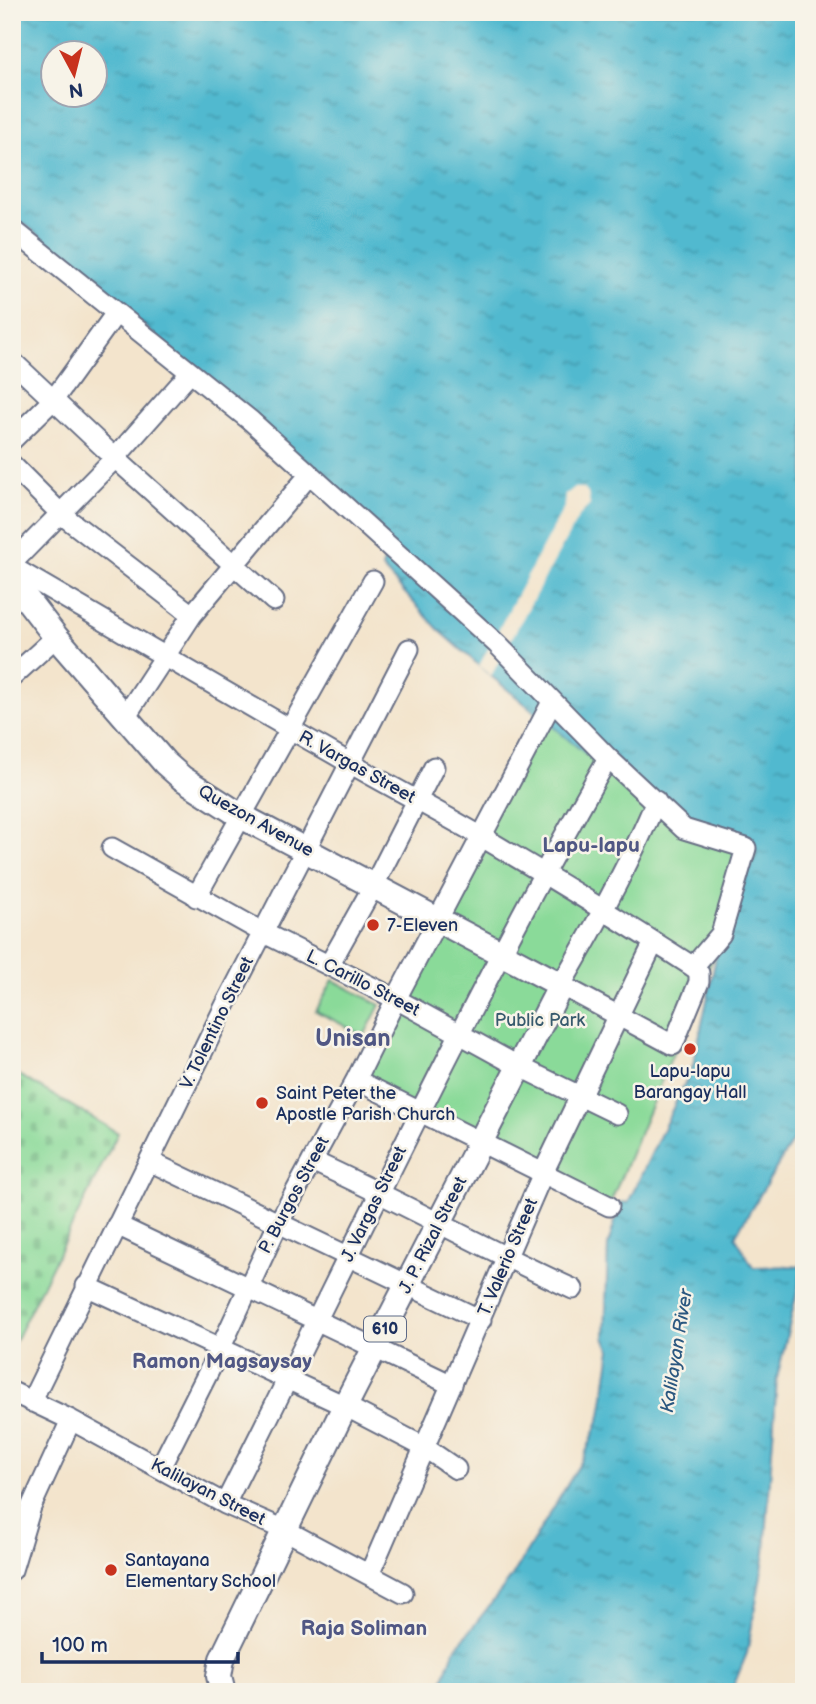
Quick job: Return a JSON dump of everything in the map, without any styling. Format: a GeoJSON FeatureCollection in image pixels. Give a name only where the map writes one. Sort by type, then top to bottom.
{"type":"FeatureCollection","features":[{"type":"Feature","properties":{"kind":"main road","name":"Quezon Avenue"},"geometry":{"type":"LineString","coordinates":[[12,580],[56,637],[173,772],[242,816],[561,985]]}},
{"type":"Feature","properties":{"kind":"main road","name":"J. P. Rizal Street"},"geometry":{"type":"LineString","coordinates":[[216,1686],[222,1659],[345,1406],[561,985]]}},
{"type":"Feature","properties":{"kind":"street"},"geometry":{"type":"LineString","coordinates":[[12,229],[251,421],[497,644],[608,758],[656,801],[684,829],[746,848],[721,934],[696,970],[699,982],[673,1045],[561,985],[634,854],[656,801]]}},
{"type":"Feature","properties":{"kind":"street"},"geometry":{"type":"LineString","coordinates":[[12,440],[54,399],[116,313]]}},
{"type":"Feature","properties":{"kind":"street"},"geometry":{"type":"LineString","coordinates":[[12,361],[274,601]]}},
{"type":"Feature","properties":{"kind":"street"},"geometry":{"type":"LineString","coordinates":[[12,565],[115,458],[190,373]]}},
{"type":"Feature","properties":{"kind":"street"},"geometry":{"type":"LineString","coordinates":[[12,465],[61,514],[192,615]]}},
{"type":"Feature","properties":{"kind":"street"},"geometry":{"type":"LineString","coordinates":[[125,717],[192,615],[310,474]]}},
{"type":"Feature","properties":{"kind":"street","name":"R. Vargas Street"},"geometry":{"type":"LineString","coordinates":[[12,565],[288,729],[482,837],[696,970]]}},
{"type":"Feature","properties":{"kind":"street"},"geometry":{"type":"LineString","coordinates":[[196,897],[373,581]]}},
{"type":"Feature","properties":{"kind":"street"},"geometry":{"type":"LineString","coordinates":[[12,677],[56,637]]}},
{"type":"Feature","properties":{"kind":"street","name":"V. Tolentino Street"},"geometry":{"type":"LineString","coordinates":[[31,1402],[262,932],[409,649]]}},
{"type":"Feature","properties":{"kind":"street","name":"P. Burgos Street"},"geometry":{"type":"LineString","coordinates":[[160,1468],[221,1347],[278,1224],[356,1080],[552,702]]}},
{"type":"Feature","properties":{"kind":"street","name":"J. Vargas Street"},"geometry":{"type":"LineString","coordinates":[[225,1504],[459,1032],[542,873],[608,758]]}},
{"type":"Feature","properties":{"kind":"street"},"geometry":{"type":"LineString","coordinates":[[328,965],[374,885],[434,767]]}},
{"type":"Feature","properties":{"kind":"street","name":"L. Carillo Street"},"geometry":{"type":"LineString","coordinates":[[112,848],[262,932],[396,999],[518,1066],[617,1114]]}},
{"type":"Feature","properties":{"kind":"street","name":"T. Valerio Street"},"geometry":{"type":"LineString","coordinates":[[369,1575],[543,1173],[654,942]]}},
{"type":"Feature","properties":{"kind":"street"},"geometry":{"type":"LineString","coordinates":[[356,1080],[609,1206]]}},
{"type":"Feature","properties":{"kind":"street"},"geometry":{"type":"LineString","coordinates":[[149,1161],[481,1320]]}},
{"type":"Feature","properties":{"kind":"street"},"geometry":{"type":"LineString","coordinates":[[312,1161],[379,1191],[573,1290]]}},
{"type":"Feature","properties":{"kind":"street"},"geometry":{"type":"LineString","coordinates":[[117,1225],[452,1385]]}},
{"type":"Feature","properties":{"kind":"street"},"geometry":{"type":"LineString","coordinates":[[86,1286],[345,1406],[424,1447],[456,1469]]}},
{"type":"Feature","properties":{"kind":"street","name":"Kalilayan Street"},"geometry":{"type":"LineString","coordinates":[[12,1392],[71,1420],[225,1504],[285,1530],[403,1593]]}},
{"type":"Feature","properties":{"kind":"street"},"geometry":{"type":"LineString","coordinates":[[12,1570],[31,1507],[71,1420]]}},
{"type":"Feature","properties":{"kind":"green space","name":"Public Park"},"geometry":{"type":"Polygon","coordinates":[[[552,702],[757,853],[609,1206],[356,1080],[552,702]]]}},
{"type":"Feature","properties":{"kind":"green space"},"geometry":{"type":"Polygon","coordinates":[[[333,980],[380,1005],[364,1036],[316,1011],[333,980]]]}},
{"type":"Feature","properties":{"kind":"green space"},"geometry":{"type":"Polygon","coordinates":[[[12,1071],[118,1133],[12,1347],[12,1071]]]}},
{"type":"Feature","properties":{"kind":"water","name":"Kalilayan River"},"geometry":{"type":"Polygon","coordinates":[[[12,12],[804,12],[804,1122],[735,1236],[753,1267],[803,1266],[777,1378],[765,1553],[747,1653],[731,1692],[439,1692],[454,1651],[511,1578],[584,1457],[601,1416],[611,1350],[605,1338],[608,1245],[621,1202],[628,1203],[693,1066],[721,934],[757,853],[684,829],[630,790],[491,676],[439,630],[382,568],[389,546],[63,253],[12,215],[12,12]]]}},
{"type":"Feature","properties":{"kind":"pier"},"geometry":{"type":"Polygon","coordinates":[[[574,488],[583,488],[588,493],[590,505],[579,516],[491,676],[479,666],[564,507],[565,495],[574,488]]]}},
{"type":"Feature","properties":{"kind":"place","name":"7-Eleven"},"geometry":{"type":"Point","coordinates":[373,925]}},
{"type":"Feature","properties":{"kind":"place","name":"Lapu-lapu Barangay Hall"},"geometry":{"type":"Point","coordinates":[690,1049]}},
{"type":"Feature","properties":{"kind":"place","name":"Saint Peter the Apostle Parish Church"},"geometry":{"type":"Point","coordinates":[262,1103]}},
{"type":"Feature","properties":{"kind":"place","name":"Santayana Elementary School"},"geometry":{"type":"Point","coordinates":[111,1570]}},
{"type":"Feature","properties":{"kind":"district","name":"Lapu-lapu"},"geometry":{"type":"Point","coordinates":[591,845]}},
{"type":"Feature","properties":{"kind":"district","name":"Unisan"},"geometry":{"type":"Point","coordinates":[353,1038]}},
{"type":"Feature","properties":{"kind":"district","name":"Ramon Magsaysay"},"geometry":{"type":"Point","coordinates":[222,1361]}},
{"type":"Feature","properties":{"kind":"district","name":"Raja Soliman"},"geometry":{"type":"Point","coordinates":[364,1628]}}]}
